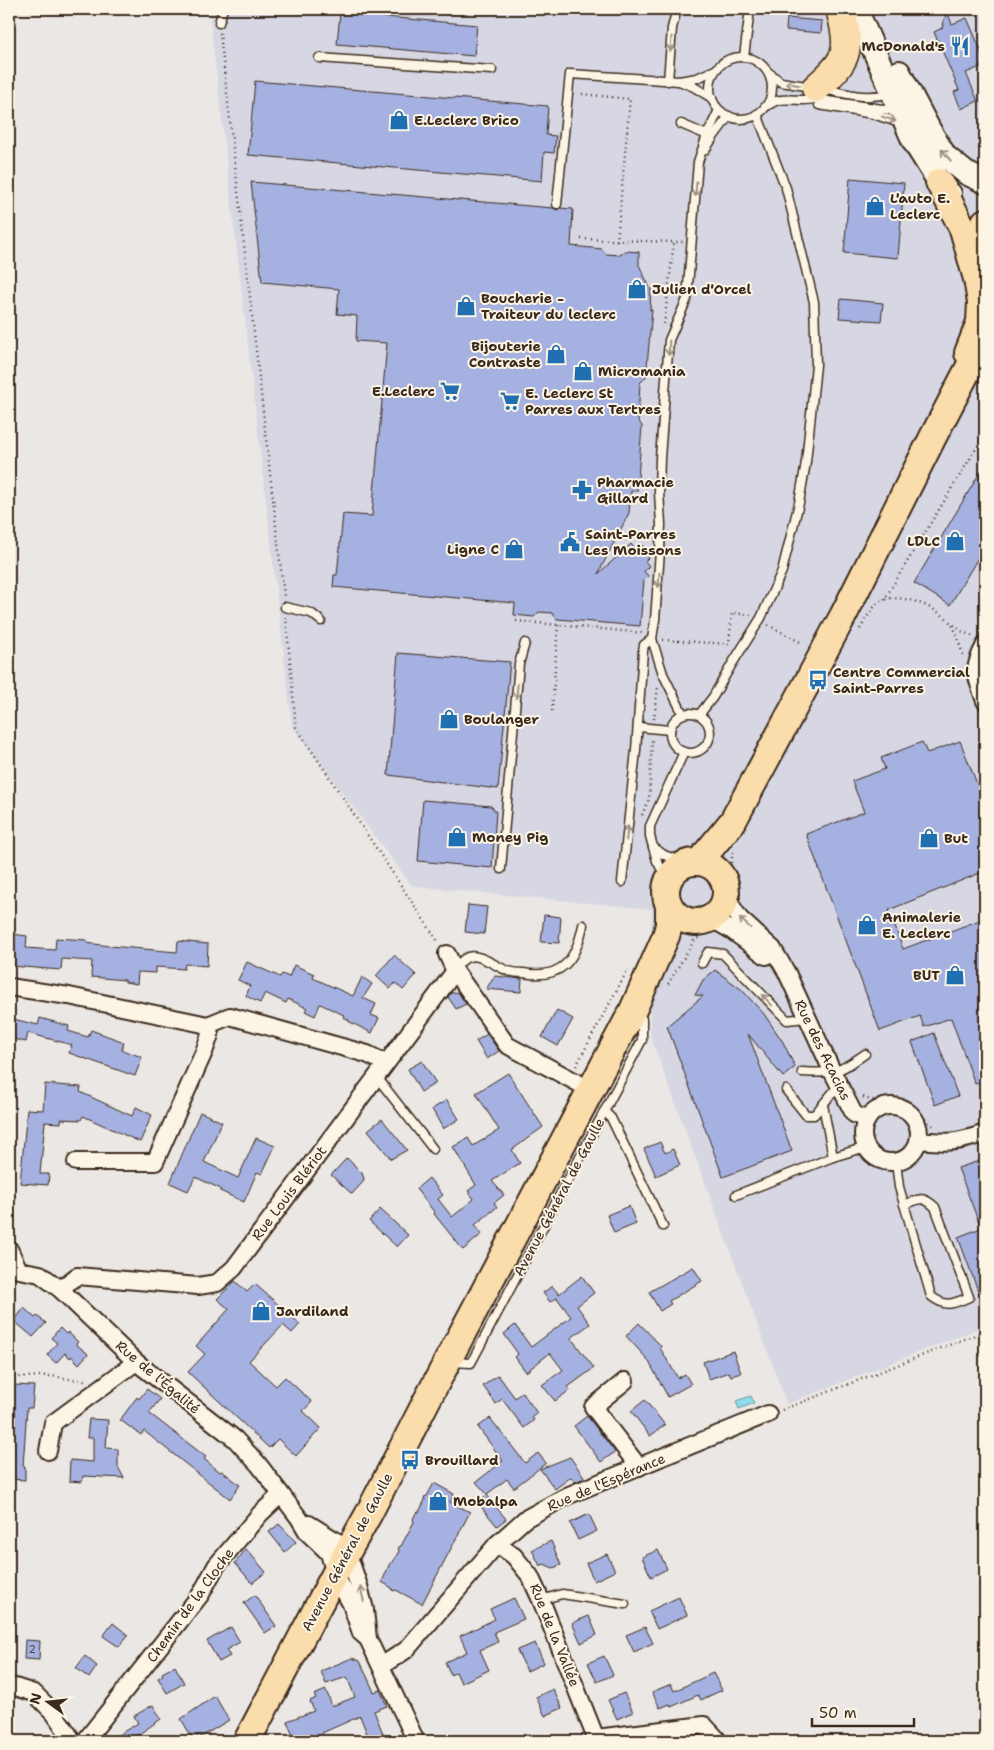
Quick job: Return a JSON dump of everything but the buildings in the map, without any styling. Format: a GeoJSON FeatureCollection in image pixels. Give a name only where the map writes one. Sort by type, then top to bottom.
{"type":"FeatureCollection","features":[{"type":"Feature","properties":{"kind":"highway"},"geometry":{"type":"LineString","coordinates":[[822,91],[845,56],[846,42],[840,9]]}},
{"type":"Feature","properties":{"kind":"main road"},"geometry":{"type":"LineString","coordinates":[[934,435],[942,402],[972,346],[980,322],[981,302],[977,279],[963,228],[939,182]]}},
{"type":"Feature","properties":{"kind":"main road"},"geometry":{"type":"LineString","coordinates":[[850,625],[934,435],[985,337]]}},
{"type":"Feature","properties":{"kind":"main road"},"geometry":{"type":"LineString","coordinates":[[698,922],[688,921],[677,915],[700,882],[733,821],[850,625],[985,374]]}},
{"type":"Feature","properties":{"kind":"main road","name":"Avenue Général de Gaulle"},"geometry":{"type":"LineString","coordinates":[[247,1741],[592,1090],[633,1010],[666,936],[669,925],[700,882],[722,909],[712,918],[698,922],[688,929],[667,955],[633,1010]]}},
{"type":"Feature","properties":{"kind":"street"},"geometry":{"type":"LineString","coordinates":[[868,9],[914,142],[939,182],[976,225],[984,241]]}},
{"type":"Feature","properties":{"kind":"street"},"geometry":{"type":"LineString","coordinates":[[857,19],[904,109],[945,156],[966,173],[985,182]]}},
{"type":"Feature","properties":{"kind":"street"},"geometry":{"type":"LineString","coordinates":[[982,642],[977,661],[976,677],[982,706]]}},
{"type":"Feature","properties":{"kind":"street","name":"Rue des Acacias"},"geometry":{"type":"LineString","coordinates":[[700,882],[773,949],[787,973],[854,1114],[867,1120]]}},
{"type":"Feature","properties":{"kind":"street","name":"Rue des Acacias"},"geometry":{"type":"LineString","coordinates":[[698,922],[719,924],[731,930],[787,973]]}},
{"type":"Feature","properties":{"kind":"street"},"geometry":{"type":"LineString","coordinates":[[447,954],[455,971],[507,1045],[592,1090]]}},
{"type":"Feature","properties":{"kind":"street","name":"Rue Louis Blériot"},"geometry":{"type":"LineString","coordinates":[[60,1290],[77,1276],[198,1286],[217,1283],[234,1268],[380,1069],[455,971]]}},
{"type":"Feature","properties":{"kind":"street"},"geometry":{"type":"LineString","coordinates":[[9,987],[69,996],[208,1025],[230,1016],[367,1054],[380,1069]]}},
{"type":"Feature","properties":{"kind":"street"},"geometry":{"type":"LineString","coordinates":[[76,1162],[155,1162],[204,1052],[210,1035],[208,1025]]}},
{"type":"Feature","properties":{"kind":"street"},"geometry":{"type":"LineString","coordinates":[[890,1106],[906,1110],[915,1118],[920,1140],[915,1151],[904,1160],[884,1162],[872,1156],[868,1150],[863,1140],[863,1128],[875,1111],[882,1107],[890,1106]]}},
{"type":"Feature","properties":{"kind":"street"},"geometry":{"type":"LineString","coordinates":[[920,1140],[949,1143],[964,1141],[985,1133]]}},
{"type":"Feature","properties":{"kind":"street","name":"Rue de l'Égalité"},"geometry":{"type":"LineString","coordinates":[[9,1249],[14,1275],[40,1274],[60,1290],[136,1362],[235,1439],[259,1465],[308,1533],[329,1552],[334,1574],[350,1604],[362,1633],[368,1639],[416,1741]]}},
{"type":"Feature","properties":{"kind":"street"},"geometry":{"type":"LineString","coordinates":[[48,1451],[53,1423],[136,1362]]}},
{"type":"Feature","properties":{"kind":"street"},"geometry":{"type":"LineString","coordinates":[[625,1381],[593,1407],[639,1467]]}},
{"type":"Feature","properties":{"kind":"street","name":"Rue de l'Espérance"},"geometry":{"type":"LineString","coordinates":[[381,1666],[406,1650],[496,1544],[525,1519],[569,1495],[768,1414]]}},
{"type":"Feature","properties":{"kind":"street","name":"Chemin de la Cloche"},"geometry":{"type":"LineString","coordinates":[[85,1741],[201,1594],[216,1566],[260,1514],[280,1495]]}},
{"type":"Feature","properties":{"kind":"street","name":"Rue de l'Égalité"},"geometry":{"type":"LineString","coordinates":[[299,1518],[338,1542],[347,1552]]}},
{"type":"Feature","properties":{"kind":"street"},"geometry":{"type":"LineString","coordinates":[[324,1534],[342,1531],[365,1521]]}},
{"type":"Feature","properties":{"kind":"street","name":"Rue de la Vallée"},"geometry":{"type":"LineString","coordinates":[[496,1544],[514,1556],[530,1576],[596,1740],[704,1726],[717,1739],[716,1741]]}},
{"type":"Feature","properties":{"kind":"street"},"geometry":{"type":"LineString","coordinates":[[347,1552],[364,1602],[368,1639]]}},
{"type":"Feature","properties":{"kind":"street"},"geometry":{"type":"LineString","coordinates":[[9,1685],[34,1693],[54,1713],[73,1741]]}},
{"type":"Feature","properties":{"kind":"lane"},"geometry":{"type":"LineString","coordinates":[[219,23],[223,9]]}},
{"type":"Feature","properties":{"kind":"lane"},"geometry":{"type":"LineString","coordinates":[[668,81],[672,28],[677,9]]}},
{"type":"Feature","properties":{"kind":"lane"},"geometry":{"type":"LineString","coordinates":[[744,57],[750,9]]}},
{"type":"Feature","properties":{"kind":"lane"},"geometry":{"type":"LineString","coordinates":[[852,9],[857,19]]}},
{"type":"Feature","properties":{"kind":"lane"},"geometry":{"type":"LineString","coordinates":[[679,82],[697,78],[715,70],[724,61],[734,57],[744,57],[752,58],[782,82],[822,91],[860,97],[876,97],[904,109]]}},
{"type":"Feature","properties":{"kind":"lane"},"geometry":{"type":"LineString","coordinates":[[319,58],[492,70]]}},
{"type":"Feature","properties":{"kind":"lane"},"geometry":{"type":"LineString","coordinates":[[715,70],[710,89],[712,98],[719,110],[729,116],[746,118],[757,114],[776,101],[822,91]]}},
{"type":"Feature","properties":{"kind":"lane"},"geometry":{"type":"LineString","coordinates":[[765,107],[772,91],[768,72]]}},
{"type":"Feature","properties":{"kind":"lane"},"geometry":{"type":"LineString","coordinates":[[557,204],[570,74],[679,82],[694,87],[712,98]]}},
{"type":"Feature","properties":{"kind":"lane"},"geometry":{"type":"LineString","coordinates":[[822,91],[812,104],[873,114],[904,109]]}},
{"type":"Feature","properties":{"kind":"lane"},"geometry":{"type":"LineString","coordinates":[[822,91],[814,99],[904,109]]}},
{"type":"Feature","properties":{"kind":"lane"},"geometry":{"type":"LineString","coordinates":[[682,714],[663,674],[650,640],[655,620],[660,551],[660,458],[669,340],[686,298],[698,162],[707,135],[719,110]]}},
{"type":"Feature","properties":{"kind":"lane"},"geometry":{"type":"LineString","coordinates":[[699,715],[713,697],[761,618],[782,571],[799,503],[806,462],[816,364],[814,302],[786,188],[757,114]]}},
{"type":"Feature","properties":{"kind":"lane"},"geometry":{"type":"LineString","coordinates":[[698,162],[729,116]]}},
{"type":"Feature","properties":{"kind":"lane"},"geometry":{"type":"LineString","coordinates":[[681,124],[707,135]]}},
{"type":"Feature","properties":{"kind":"lane"},"geometry":{"type":"LineString","coordinates":[[285,606],[311,612],[321,621]]}},
{"type":"Feature","properties":{"kind":"lane"},"geometry":{"type":"LineString","coordinates":[[622,882],[638,727],[644,645],[650,640]]}},
{"type":"Feature","properties":{"kind":"lane"},"geometry":{"type":"LineString","coordinates":[[501,869],[519,664],[525,643]]}},
{"type":"Feature","properties":{"kind":"lane"},"geometry":{"type":"LineString","coordinates":[[682,714],[699,715],[706,721],[709,728],[709,740],[700,750],[693,753],[678,749],[672,744],[670,730],[672,723],[682,714]]}},
{"type":"Feature","properties":{"kind":"lane"},"geometry":{"type":"LineString","coordinates":[[638,727],[670,730]]}},
{"type":"Feature","properties":{"kind":"lane"},"geometry":{"type":"LineString","coordinates":[[684,752],[650,826],[650,836],[658,861],[700,882]]}},
{"type":"Feature","properties":{"kind":"lane"},"geometry":{"type":"LineString","coordinates":[[654,847],[700,882]]}},
{"type":"Feature","properties":{"kind":"lane"},"geometry":{"type":"LineString","coordinates":[[455,971],[459,962],[468,956],[478,956],[507,971],[537,976],[551,974],[566,965],[580,943],[583,925]]}},
{"type":"Feature","properties":{"kind":"lane"},"geometry":{"type":"LineString","coordinates":[[702,963],[708,952],[723,954],[786,1020],[807,1018]]}},
{"type":"Feature","properties":{"kind":"lane"},"geometry":{"type":"LineString","coordinates":[[786,1090],[806,1115],[814,1115],[823,1105],[842,1070],[865,1054]]}},
{"type":"Feature","properties":{"kind":"lane"},"geometry":{"type":"LineString","coordinates":[[380,1069],[433,1150]]}},
{"type":"Feature","properties":{"kind":"lane"},"geometry":{"type":"LineString","coordinates":[[802,1072],[836,1079]]}},
{"type":"Feature","properties":{"kind":"lane"},"geometry":{"type":"LineString","coordinates":[[592,1090],[611,1118],[663,1226]]}},
{"type":"Feature","properties":{"kind":"lane"},"geometry":{"type":"LineString","coordinates":[[823,1105],[833,1157]]}},
{"type":"Feature","properties":{"kind":"lane"},"geometry":{"type":"LineString","coordinates":[[736,1195],[833,1157],[856,1150],[868,1150]]}},
{"type":"Feature","properties":{"kind":"lane"},"geometry":{"type":"LineString","coordinates":[[896,1162],[899,1187],[904,1205],[931,1296],[939,1303],[947,1304],[969,1297],[935,1207],[928,1200],[921,1198],[904,1205]]}},
{"type":"Feature","properties":{"kind":"lane"},"geometry":{"type":"LineString","coordinates":[[541,1600],[562,1594],[625,1604]]}},
{"type":"Feature","properties":{"kind":"path"},"geometry":{"type":"LineString","coordinates":[[219,23],[285,606],[296,727],[447,954]]}},
{"type":"Feature","properties":{"kind":"path"},"geometry":{"type":"LineString","coordinates":[[582,94],[630,99],[617,241]]}},
{"type":"Feature","properties":{"kind":"path"},"geometry":{"type":"LineString","coordinates":[[581,239],[674,242]]}},
{"type":"Feature","properties":{"kind":"path"},"geometry":{"type":"LineString","coordinates":[[884,600],[985,434]]}},
{"type":"Feature","properties":{"kind":"path"},"geometry":{"type":"LineString","coordinates":[[850,625],[878,603],[896,598],[911,600],[936,612],[970,636],[982,642]]}},
{"type":"Feature","properties":{"kind":"path"},"geometry":{"type":"LineString","coordinates":[[650,640],[729,644],[732,613],[753,615],[761,618],[768,621],[766,624],[800,642]]}},
{"type":"Feature","properties":{"kind":"path"},"geometry":{"type":"LineString","coordinates":[[516,621],[643,632],[650,640]]}},
{"type":"Feature","properties":{"kind":"path"},"geometry":{"type":"LineString","coordinates":[[951,623],[956,632],[965,664]]}},
{"type":"Feature","properties":{"kind":"path"},"geometry":{"type":"LineString","coordinates":[[552,711],[558,625]]}},
{"type":"Feature","properties":{"kind":"path"},"geometry":{"type":"LineString","coordinates":[[643,632],[650,640]]}},
{"type":"Feature","properties":{"kind":"path"},"geometry":{"type":"LineString","coordinates":[[641,819],[648,798],[658,685]]}},
{"type":"Feature","properties":{"kind":"path"},"geometry":{"type":"LineString","coordinates":[[982,706],[985,727]]}},
{"type":"Feature","properties":{"kind":"path"},"geometry":{"type":"LineString","coordinates":[[700,882],[731,863],[734,848]]}},
{"type":"Feature","properties":{"kind":"path"},"geometry":{"type":"LineString","coordinates":[[665,989],[695,939],[731,930]]}},
{"type":"Feature","properties":{"kind":"path"},"geometry":{"type":"LineString","coordinates":[[592,1090],[576,1066],[630,965]]}},
{"type":"Feature","properties":{"kind":"path"},"geometry":{"type":"LineString","coordinates":[[859,1096],[877,1101],[891,1097],[906,1102],[938,1131]]}},
{"type":"Feature","properties":{"kind":"path"},"geometry":{"type":"LineString","coordinates":[[768,1414],[985,1331]]}},
{"type":"Feature","properties":{"kind":"path"},"geometry":{"type":"LineString","coordinates":[[9,1376],[20,1379],[49,1376],[78,1381],[92,1380]]}},
{"type":"Feature","properties":{"kind":"shaded area"},"geometry":{"type":"Polygon","coordinates":[[[209,9],[985,9],[985,1326],[787,1404],[650,1035],[652,909],[412,886],[292,726],[209,9]]]}},
{"type":"Feature","properties":{"kind":"water"},"geometry":{"type":"Polygon","coordinates":[[[751,1396],[754,1403],[739,1409],[736,1401],[751,1396]]]}},
{"type":"Feature","properties":{"kind":"place","name":"McDonald's"},"geometry":{"type":"Point","coordinates":[960,46]}},
{"type":"Feature","properties":{"kind":"place","name":"E.Leclerc Brico"},"geometry":{"type":"Point","coordinates":[399,120]}},
{"type":"Feature","properties":{"kind":"place","name":"L'auto E. Leclerc"},"geometry":{"type":"Point","coordinates":[875,206]}},
{"type":"Feature","properties":{"kind":"place","name":"Julien d'Orcel"},"geometry":{"type":"Point","coordinates":[637,289]}},
{"type":"Feature","properties":{"kind":"place","name":"Boucherie - Traiteur du leclerc"},"geometry":{"type":"Point","coordinates":[466,306]}},
{"type":"Feature","properties":{"kind":"place","name":"Bijouterie Contraste"},"geometry":{"type":"Point","coordinates":[556,354]}},
{"type":"Feature","properties":{"kind":"place","name":"Micromania"},"geometry":{"type":"Point","coordinates":[583,371]}},
{"type":"Feature","properties":{"kind":"place","name":"E.Leclerc"},"geometry":{"type":"Point","coordinates":[450,391]}},
{"type":"Feature","properties":{"kind":"place","name":"E. Leclerc St Parres aux Tertres"},"geometry":{"type":"Point","coordinates":[510,401]}},
{"type":"Feature","properties":{"kind":"place","name":"Pharmacie Gillard"},"geometry":{"type":"Point","coordinates":[582,490]}},
{"type":"Feature","properties":{"kind":"place","name":"LDLC"},"geometry":{"type":"Point","coordinates":[955,541]}},
{"type":"Feature","properties":{"kind":"place","name":"Saint-Parres Les Moissons"},"geometry":{"type":"Point","coordinates":[570,542]}},
{"type":"Feature","properties":{"kind":"place","name":"Ligne C"},"geometry":{"type":"Point","coordinates":[514,549]}},
{"type":"Feature","properties":{"kind":"place","name":"Centre Commercial Saint-Parres"},"geometry":{"type":"Point","coordinates":[818,680]}},
{"type":"Feature","properties":{"kind":"place","name":"Boulanger"},"geometry":{"type":"Point","coordinates":[449,719]}},
{"type":"Feature","properties":{"kind":"place","name":"Money Pig"},"geometry":{"type":"Point","coordinates":[457,837]}},
{"type":"Feature","properties":{"kind":"place","name":"But"},"geometry":{"type":"Point","coordinates":[929,838]}},
{"type":"Feature","properties":{"kind":"place","name":"Animalerie E. Leclerc"},"geometry":{"type":"Point","coordinates":[867,925]}},
{"type":"Feature","properties":{"kind":"place","name":"BUT"},"geometry":{"type":"Point","coordinates":[955,975]}},
{"type":"Feature","properties":{"kind":"place","name":"Jardiland"},"geometry":{"type":"Point","coordinates":[261,1311]}},
{"type":"Feature","properties":{"kind":"place","name":"Brouillard"},"geometry":{"type":"Point","coordinates":[410,1460]}},
{"type":"Feature","properties":{"kind":"place","name":"Mobalpa"},"geometry":{"type":"Point","coordinates":[438,1501]}}]}
